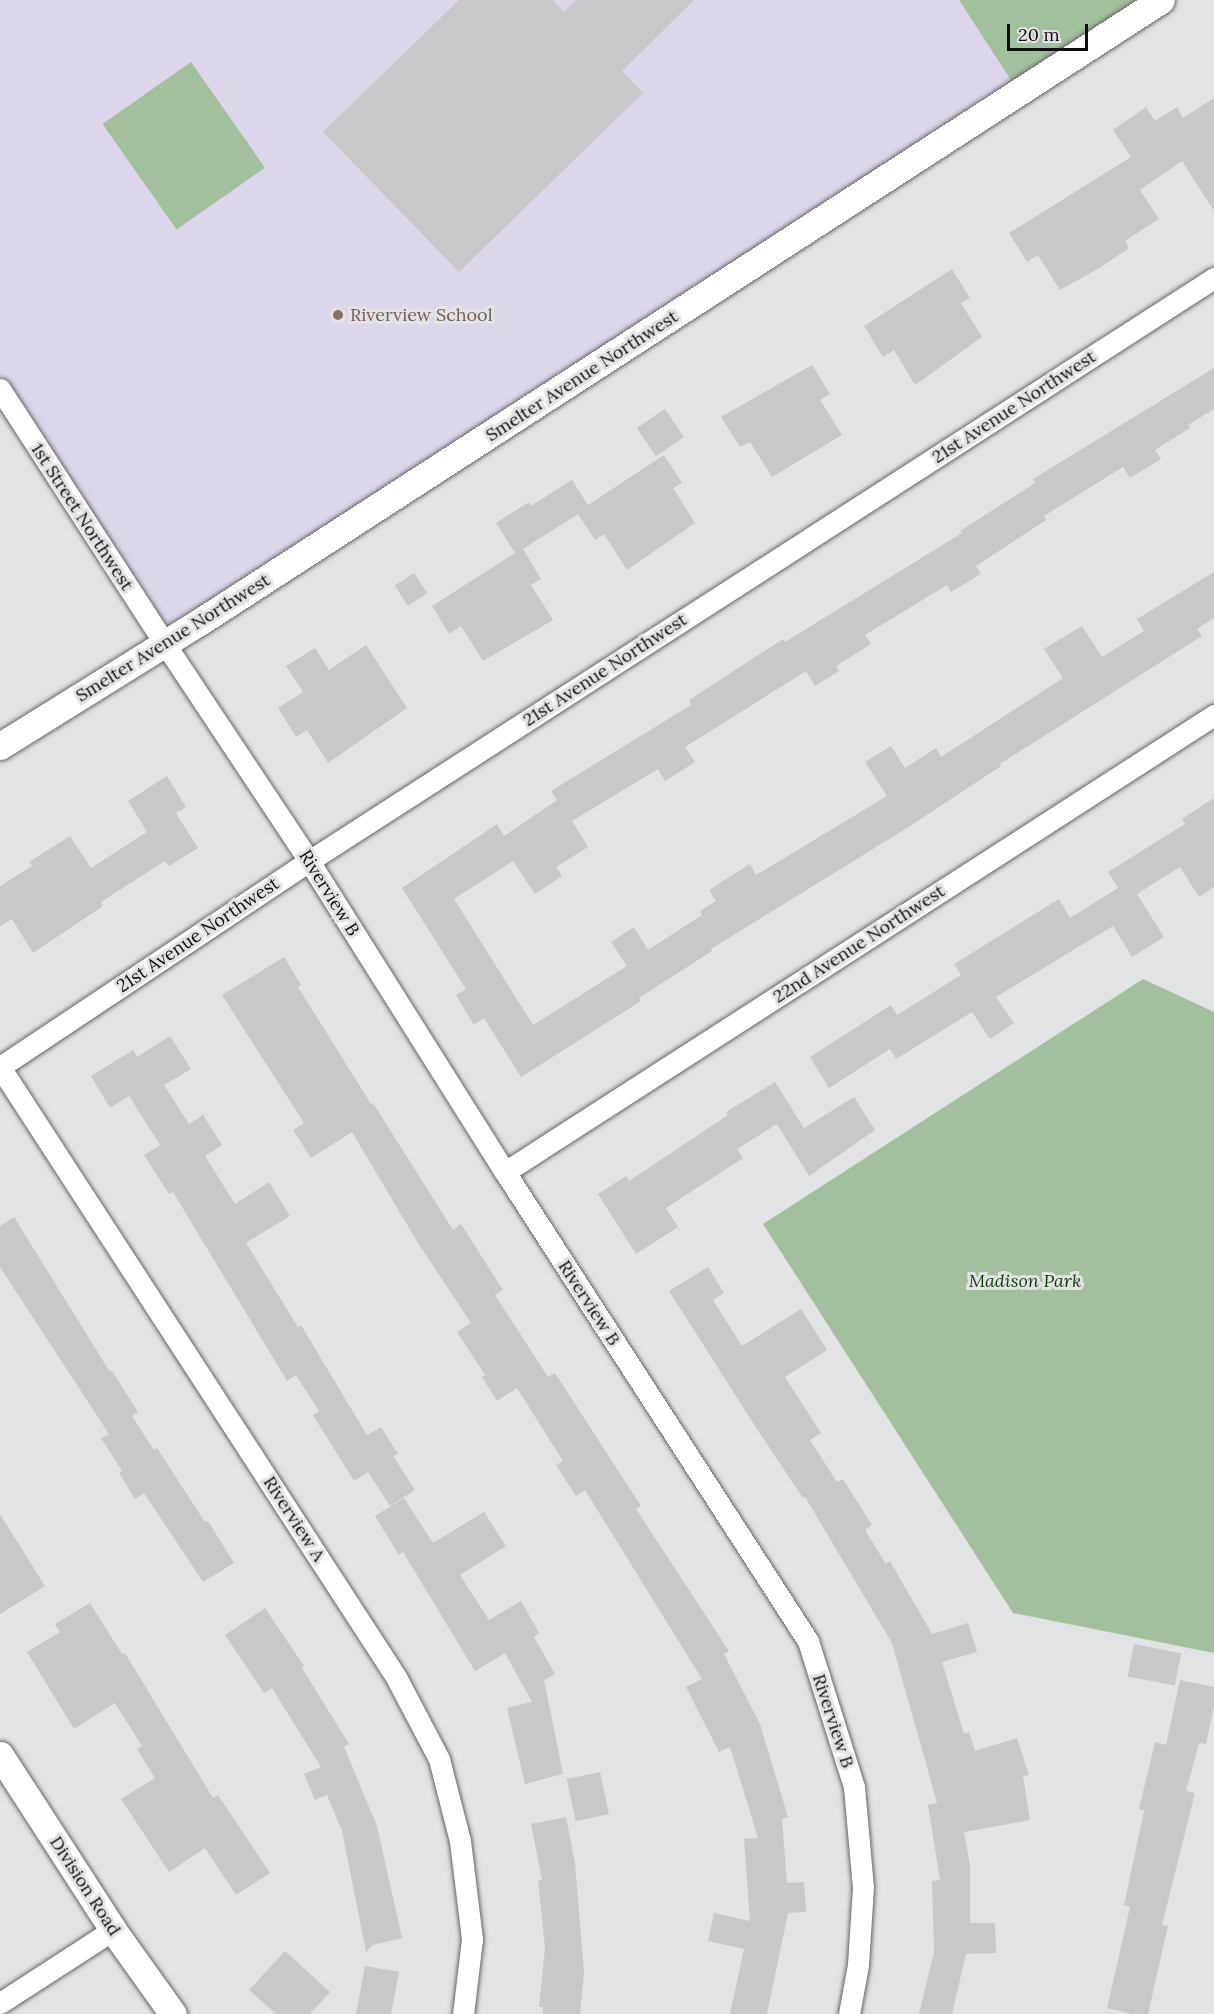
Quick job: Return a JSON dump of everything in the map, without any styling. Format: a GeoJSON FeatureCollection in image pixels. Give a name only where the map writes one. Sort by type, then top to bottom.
{"type":"FeatureCollection","features":[{"type":"Feature","properties":{"kind":"street","name":"Smelter Avenue Northwest"},"geometry":{"type":"LineString","coordinates":[[0,746],[165,645],[1010,100],[1161,0]]}},
{"type":"Feature","properties":{"kind":"street","name":"21st Avenue Northwest"},"geometry":{"type":"LineString","coordinates":[[0,1067],[309,861],[1214,278]]}},
{"type":"Feature","properties":{"kind":"street","name":"1st Street Northwest"},"geometry":{"type":"LineString","coordinates":[[0,389],[165,645]]}},
{"type":"Feature","properties":{"kind":"street","name":"Riverview B"},"geometry":{"type":"LineString","coordinates":[[165,645],[309,861],[505,1172],[808,1641],[854,1787],[863,1887],[858,1965],[849,2014]]}},
{"type":"Feature","properties":{"kind":"street","name":"22nd Avenue Northwest"},"geometry":{"type":"LineString","coordinates":[[505,1172],[1214,715]]}},
{"type":"Feature","properties":{"kind":"street","name":"Riverview A"},"geometry":{"type":"LineString","coordinates":[[0,1067],[396,1677],[439,1759],[460,1841],[472,1939],[463,2014]]}},
{"type":"Feature","properties":{"kind":"street","name":"Division Road"},"geometry":{"type":"LineString","coordinates":[[0,1755],[113,1930],[173,2014]]}},
{"type":"Feature","properties":{"kind":"street"},"geometry":{"type":"LineString","coordinates":[[0,2003],[113,1930]]}},
{"type":"Feature","properties":{"kind":"shaded area","name":"Riverview School"},"geometry":{"type":"Polygon","coordinates":[[[0,0],[959,0],[1020,94],[165,644],[0,389],[0,0]]]}},
{"type":"Feature","properties":{"kind":"green space"},"geometry":{"type":"Polygon","coordinates":[[[959,0],[1162,0],[1020,94],[959,0]]]}},
{"type":"Feature","properties":{"kind":"green space"},"geometry":{"type":"Polygon","coordinates":[[[191,62],[265,168],[177,230],[103,124],[191,62]]]}},
{"type":"Feature","properties":{"kind":"green space","name":"Madison Park"},"geometry":{"type":"Polygon","coordinates":[[[1143,979],[1214,1012],[1214,1653],[1013,1613],[763,1224],[1143,979]]]}},
{"type":"Feature","properties":{"kind":"building"},"geometry":{"type":"Polygon","coordinates":[[[459,0],[553,0],[564,12],[576,0],[694,0],[622,71],[643,93],[459,272],[323,132],[459,0]]]}},
{"type":"Feature","properties":{"kind":"building"},"geometry":{"type":"Polygon","coordinates":[[[1214,98],[1214,211],[1182,161],[1140,190],[1159,219],[1125,241],[1129,248],[1101,267],[1060,290],[1038,255],[1027,262],[1009,233],[1131,157],[1113,130],[1146,107],[1155,121],[1177,107],[1183,118],[1214,98]]]}},
{"type":"Feature","properties":{"kind":"building"},"geometry":{"type":"Polygon","coordinates":[[[952,269],[970,298],[961,303],[982,337],[915,385],[894,350],[883,357],[864,326],[952,269]]]}},
{"type":"Feature","properties":{"kind":"building"},"geometry":{"type":"Polygon","coordinates":[[[812,365],[830,394],[820,400],[842,435],[772,477],[750,442],[740,447],[721,417],[812,365]]]}},
{"type":"Feature","properties":{"kind":"building"},"geometry":{"type":"Polygon","coordinates":[[[1214,368],[1214,409],[1188,425],[1190,428],[1155,450],[1161,459],[1130,478],[1123,467],[1044,516],[1046,520],[976,566],[981,574],[951,592],[947,585],[865,635],[871,644],[836,666],[839,671],[815,686],[806,671],[685,747],[695,762],[665,781],[658,769],[572,821],[588,847],[556,867],[562,876],[535,894],[513,861],[454,899],[533,1025],[627,966],[611,942],[634,927],[648,950],[702,915],[700,911],[716,901],[709,890],[750,864],[756,875],[887,796],[865,762],[891,746],[905,768],[936,748],[941,757],[1063,678],[1044,649],[1082,626],[1102,657],[1144,631],[1137,619],[1214,572],[1214,618],[1197,629],[1202,636],[1000,764],[1001,766],[907,828],[711,949],[712,951],[639,998],[641,1001],[521,1077],[484,1018],[474,1025],[456,995],[466,989],[402,888],[497,824],[504,836],[557,800],[551,791],[691,705],[689,700],[783,639],[785,642],[962,533],[960,531],[1035,483],[1033,479],[1214,368]]]}},
{"type":"Feature","properties":{"kind":"building"},"geometry":{"type":"Polygon","coordinates":[[[665,409],[684,437],[656,456],[637,428],[665,409]]]}},
{"type":"Feature","properties":{"kind":"building"},"geometry":{"type":"Polygon","coordinates":[[[664,455],[682,483],[673,488],[695,523],[627,570],[604,534],[595,540],[578,514],[523,549],[541,579],[531,585],[553,620],[483,661],[461,626],[449,634],[432,606],[515,553],[496,523],[529,502],[531,506],[572,480],[588,505],[664,455]]]}},
{"type":"Feature","properties":{"kind":"building"},"geometry":{"type":"Polygon","coordinates":[[[414,573],[427,593],[408,606],[395,586],[414,573]]]}},
{"type":"Feature","properties":{"kind":"building"},"geometry":{"type":"Polygon","coordinates":[[[366,645],[407,708],[328,763],[307,730],[296,737],[278,708],[303,692],[286,666],[315,648],[329,670],[366,645]]]}},
{"type":"Feature","properties":{"kind":"building"},"geometry":{"type":"Polygon","coordinates":[[[167,776],[186,807],[176,813],[198,848],[169,866],[165,861],[101,902],[103,906],[33,953],[12,919],[0,926],[0,886],[32,866],[29,862],[70,836],[91,868],[147,832],[128,801],[167,776]]]}},
{"type":"Feature","properties":{"kind":"building"},"geometry":{"type":"Polygon","coordinates":[[[1214,798],[1214,887],[1199,897],[1180,867],[1137,894],[1164,937],[1132,957],[1113,926],[996,997],[1014,1023],[990,1039],[972,1012],[896,1059],[890,1049],[829,1088],[810,1057],[891,1005],[897,1015],[961,975],[954,964],[1059,899],[1070,918],[1118,888],[1108,872],[1185,824],[1182,819],[1214,798]]]}},
{"type":"Feature","properties":{"kind":"building"},"geometry":{"type":"Polygon","coordinates":[[[284,957],[301,985],[298,987],[371,1104],[373,1103],[453,1230],[461,1224],[503,1290],[495,1295],[548,1377],[555,1373],[641,1506],[636,1509],[729,1651],[724,1654],[760,1724],[788,1817],[782,1819],[787,1883],[804,1882],[806,1912],[788,1913],[767,2014],[730,2014],[744,1949],[708,1941],[714,1913],[750,1921],[744,1839],[758,1838],[730,1747],[719,1752],[686,1687],[702,1679],[585,1490],[576,1496],[556,1465],[563,1461],[517,1388],[497,1401],[482,1377],[485,1375],[457,1332],[471,1323],[418,1243],[352,1132],[311,1158],[293,1130],[304,1123],[222,995],[284,957]]]}},
{"type":"Feature","properties":{"kind":"building"},"geometry":{"type":"Polygon","coordinates":[[[170,1036],[191,1069],[164,1085],[189,1124],[203,1115],[222,1145],[205,1156],[235,1204],[269,1182],[290,1216],[246,1243],[298,1327],[301,1325],[367,1435],[381,1427],[398,1454],[393,1456],[415,1490],[390,1506],[368,1472],[354,1481],[313,1415],[319,1411],[296,1375],[287,1381],[173,1192],[169,1194],[144,1155],[160,1145],[129,1096],[110,1108],[91,1076],[133,1050],[137,1057],[170,1036]]]}},
{"type":"Feature","properties":{"kind":"building"},"geometry":{"type":"Polygon","coordinates":[[[775,1082],[804,1128],[854,1097],[875,1130],[809,1176],[777,1124],[737,1149],[743,1158],[666,1208],[678,1227],[636,1254],[598,1194],[626,1176],[629,1181],[728,1115],[726,1112],[775,1082]]]}},
{"type":"Feature","properties":{"kind":"building"},"geometry":{"type":"Polygon","coordinates":[[[14,1217],[110,1372],[112,1371],[138,1412],[132,1416],[154,1450],[157,1448],[205,1522],[208,1521],[234,1563],[203,1582],[144,1493],[135,1499],[119,1473],[122,1471],[101,1438],[109,1434],[0,1267],[0,1226],[14,1217]]]}},
{"type":"Feature","properties":{"kind":"building"},"geometry":{"type":"Polygon","coordinates":[[[708,1267],[724,1293],[713,1300],[742,1346],[801,1309],[827,1350],[785,1377],[821,1433],[810,1440],[837,1482],[843,1479],[872,1525],[865,1530],[886,1564],[890,1561],[932,1634],[968,1623],[977,1652],[942,1662],[964,1734],[969,1732],[975,1751],[1017,1738],[1029,1775],[1023,1776],[1030,1820],[964,1832],[970,1865],[970,1923],[995,1923],[996,1953],[966,1954],[952,2014],[919,2014],[934,1952],[932,1881],[940,1880],[928,1805],[937,1803],[892,1643],[805,1497],[803,1498],[755,1426],[669,1291],[708,1267]]]}},
{"type":"Feature","properties":{"kind":"building"},"geometry":{"type":"Polygon","coordinates":[[[404,1498],[433,1543],[484,1512],[506,1546],[460,1575],[489,1620],[521,1601],[539,1633],[534,1637],[555,1674],[544,1680],[563,1774],[525,1784],[507,1708],[532,1702],[505,1653],[475,1671],[403,1552],[399,1555],[375,1516],[404,1498]]]}},
{"type":"Feature","properties":{"kind":"building"},"geometry":{"type":"Polygon","coordinates":[[[0,1514],[45,1586],[0,1614],[0,1514]]]}},
{"type":"Feature","properties":{"kind":"building"},"geometry":{"type":"Polygon","coordinates":[[[90,1603],[122,1654],[125,1653],[213,1798],[218,1795],[270,1873],[236,1895],[205,1848],[169,1872],[121,1799],[155,1778],[137,1749],[142,1746],[115,1703],[74,1729],[27,1652],[60,1632],[55,1624],[90,1603]]]}},
{"type":"Feature","properties":{"kind":"building"},"geometry":{"type":"Polygon","coordinates":[[[265,1608],[304,1666],[302,1668],[349,1744],[344,1747],[377,1826],[402,1938],[373,1945],[366,1952],[342,1831],[327,1795],[315,1800],[304,1774],[321,1767],[272,1688],[264,1693],[225,1635],[265,1608]]]}},
{"type":"Feature","properties":{"kind":"building"},"geometry":{"type":"Polygon","coordinates":[[[1134,1644],[1181,1653],[1175,1686],[1128,1676],[1134,1644]]]}},
{"type":"Feature","properties":{"kind":"building"},"geometry":{"type":"Polygon","coordinates":[[[1180,1680],[1214,1687],[1214,1706],[1206,1744],[1199,1743],[1186,1791],[1195,1793],[1162,1925],[1168,1926],[1148,2014],[1133,2014],[1107,2008],[1130,1907],[1124,1905],[1144,1811],[1139,1809],[1155,1742],[1166,1745],[1180,1680]]]}},
{"type":"Feature","properties":{"kind":"building"},"geometry":{"type":"Polygon","coordinates":[[[600,1772],[609,1814],[576,1821],[567,1779],[600,1772]]]}},
{"type":"Feature","properties":{"kind":"building"},"geometry":{"type":"Polygon","coordinates":[[[566,1817],[575,1863],[584,1972],[580,2014],[543,2014],[543,2007],[539,2007],[545,1948],[538,1880],[542,1880],[531,1824],[566,1817]]]}},
{"type":"Feature","properties":{"kind":"building"},"geometry":{"type":"Polygon","coordinates":[[[285,1951],[330,1992],[310,2014],[276,2014],[249,1990],[285,1951]]]}},
{"type":"Feature","properties":{"kind":"building"},"geometry":{"type":"Polygon","coordinates":[[[365,1966],[399,1972],[391,2014],[356,2014],[365,1966]]]}},
{"type":"Feature","properties":{"kind":"place","name":"Riverview School"},"geometry":{"type":"Point","coordinates":[338,315]}}]}
